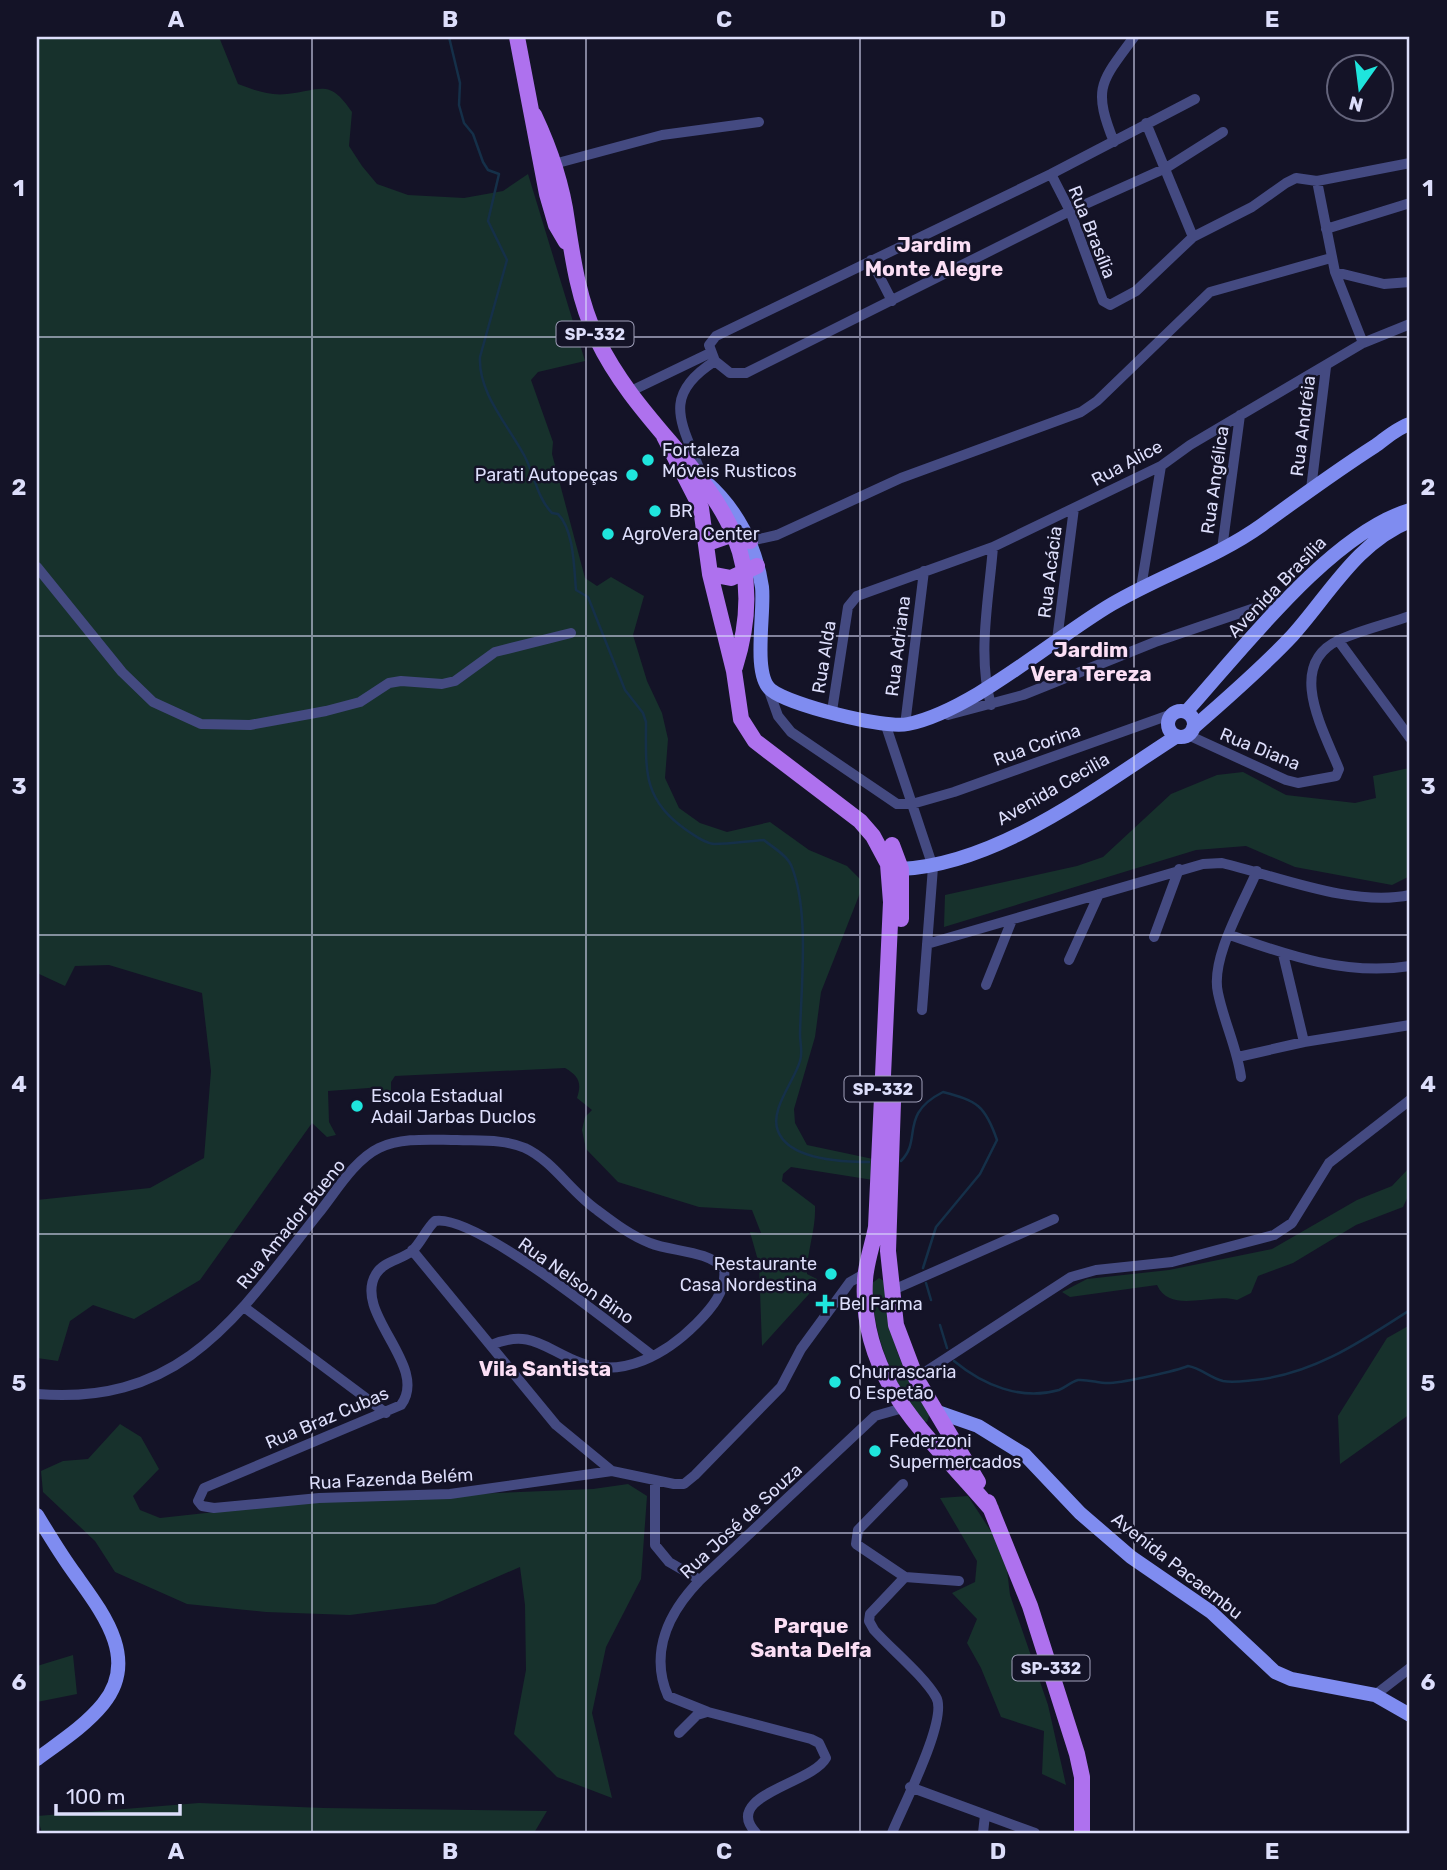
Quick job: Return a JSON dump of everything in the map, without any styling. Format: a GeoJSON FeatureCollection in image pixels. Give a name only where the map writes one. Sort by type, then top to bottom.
{"type":"FeatureCollection","features":[{"type":"Feature","properties":{"kind":"main road","name":"SP-332"},"geometry":{"type":"LineString","coordinates":[[517,37],[547,194],[556,225],[569,248],[596,337],[664,436],[703,478],[743,539],[751,569],[734,671]]}},
{"type":"Feature","properties":{"kind":"main road","name":"SP-332"},"geometry":{"type":"LineString","coordinates":[[534,115],[554,164],[567,221],[569,248]]}},
{"type":"Feature","properties":{"kind":"main road","name":"SP-332"},"geometry":{"type":"LineString","coordinates":[[664,436],[701,508],[710,574],[734,671],[741,719],[750,735],[869,830],[888,864],[891,902],[876,1227],[866,1273],[865,1306],[873,1344],[888,1384],[903,1408],[990,1509]]}},
{"type":"Feature","properties":{"kind":"main road"},"geometry":{"type":"LineString","coordinates":[[708,544],[721,537],[743,539]]}},
{"type":"Feature","properties":{"kind":"main road"},"geometry":{"type":"LineString","coordinates":[[710,574],[724,578],[751,569]]}},
{"type":"Feature","properties":{"kind":"main road","name":"SP-332"},"geometry":{"type":"LineString","coordinates":[[803,776],[831,790],[875,822],[895,850],[901,869],[888,1220],[896,1325],[916,1378],[938,1412],[963,1426],[956,1444],[985,1492],[1030,1606],[1077,1755],[1082,1777],[1082,1833]]}},
{"type":"Feature","properties":{"kind":"main road"},"geometry":{"type":"LineString","coordinates":[[866,1273],[880,1270],[892,1283]]}},
{"type":"Feature","properties":{"kind":"main road"},"geometry":{"type":"LineString","coordinates":[[920,1426],[938,1412]]}},
{"type":"Feature","properties":{"kind":"main road"},"geometry":{"type":"LineString","coordinates":[[920,1426],[963,1426]]}},
{"type":"Feature","properties":{"kind":"street"},"geometry":{"type":"LineString","coordinates":[[1114,142],[1101,110],[1100,94],[1107,74],[1134,37]]}},
{"type":"Feature","properties":{"kind":"street"},"geometry":{"type":"LineString","coordinates":[[1195,99],[1146,122],[1114,142],[1051,174],[716,336],[709,345],[712,357],[730,373],[739,375],[1070,211],[1166,168],[1223,132]]}},
{"type":"Feature","properties":{"kind":"street"},"geometry":{"type":"LineString","coordinates":[[554,164],[662,135],[759,122]]}},
{"type":"Feature","properties":{"kind":"street"},"geometry":{"type":"LineString","coordinates":[[1146,122],[1193,236],[1252,207],[1296,178],[1317,181],[1410,163]]}},
{"type":"Feature","properties":{"kind":"street","name":"Rua Brasília"},"geometry":{"type":"LineString","coordinates":[[1051,174],[1070,211],[1102,301],[1116,304],[1136,291],[1193,236]]}},
{"type":"Feature","properties":{"kind":"street"},"geometry":{"type":"LineString","coordinates":[[1317,181],[1331,258],[1363,344]]}},
{"type":"Feature","properties":{"kind":"street"},"geometry":{"type":"LineString","coordinates":[[1326,229],[1410,202]]}},
{"type":"Feature","properties":{"kind":"street"},"geometry":{"type":"LineString","coordinates":[[743,539],[777,535],[901,478],[1081,412],[1097,401],[1210,292],[1331,258]]}},
{"type":"Feature","properties":{"kind":"street"},"geometry":{"type":"LineString","coordinates":[[871,260],[892,301]]}},
{"type":"Feature","properties":{"kind":"street"},"geometry":{"type":"LineString","coordinates":[[1335,272],[1384,284],[1410,282]]}},
{"type":"Feature","properties":{"kind":"street","name":"Rua Alice"},"geometry":{"type":"LineString","coordinates":[[848,607],[857,596],[993,547],[1161,466],[1190,444],[1363,344],[1410,324]]}},
{"type":"Feature","properties":{"kind":"street"},"geometry":{"type":"LineString","coordinates":[[631,391],[712,357]]}},
{"type":"Feature","properties":{"kind":"street"},"geometry":{"type":"LineString","coordinates":[[703,478],[678,415],[678,403],[685,386],[712,357]]}},
{"type":"Feature","properties":{"kind":"street","name":"Rua Andréia"},"geometry":{"type":"LineString","coordinates":[[1311,489],[1326,367]]}},
{"type":"Feature","properties":{"kind":"street","name":"Rua Angélica"},"geometry":{"type":"LineString","coordinates":[[1222,549],[1240,415]]}},
{"type":"Feature","properties":{"kind":"street"},"geometry":{"type":"LineString","coordinates":[[923,720],[986,688],[1141,588],[1248,535],[1311,489],[1409,424]]}},
{"type":"Feature","properties":{"kind":"street"},"geometry":{"type":"LineString","coordinates":[[1141,588],[1161,466]]}},
{"type":"Feature","properties":{"kind":"street","name":"Rua Acácia"},"geometry":{"type":"LineString","coordinates":[[1057,640],[1074,508]]}},
{"type":"Feature","properties":{"kind":"street","name":"Avenida Brasília"},"geometry":{"type":"LineString","coordinates":[[1179,713],[1293,595],[1365,530],[1391,516],[1410,510]]}},
{"type":"Feature","properties":{"kind":"street"},"geometry":{"type":"LineString","coordinates":[[1186,733],[1254,675],[1294,635],[1339,578],[1367,549],[1383,535],[1410,521]]}},
{"type":"Feature","properties":{"kind":"street"},"geometry":{"type":"LineString","coordinates":[[991,705],[986,688],[985,637],[993,547]]}},
{"type":"Feature","properties":{"kind":"street"},"geometry":{"type":"LineString","coordinates":[[37,567],[122,672],[153,702],[201,724],[250,724],[326,711],[360,702],[389,683],[401,681],[442,684],[454,681],[495,652],[571,633]]}},
{"type":"Feature","properties":{"kind":"street"},"geometry":{"type":"LineString","coordinates":[[751,569],[762,598],[761,671],[778,716],[791,732],[887,800],[897,804],[912,804]]}},
{"type":"Feature","properties":{"kind":"street","name":"Rua Adriana"},"geometry":{"type":"LineString","coordinates":[[905,725],[924,571]]}},
{"type":"Feature","properties":{"kind":"street"},"geometry":{"type":"LineString","coordinates":[[767,687],[783,696],[886,726],[905,725],[991,705],[1155,642],[1293,595]]}},
{"type":"Feature","properties":{"kind":"street","name":"Rua Alda"},"geometry":{"type":"LineString","coordinates":[[832,711],[848,607]]}},
{"type":"Feature","properties":{"kind":"street"},"geometry":{"type":"LineString","coordinates":[[1410,615],[1338,640],[1410,738]]}},
{"type":"Feature","properties":{"kind":"street","name":"Rua Diana"},"geometry":{"type":"LineString","coordinates":[[1186,733],[1286,780],[1298,783],[1336,776],[1339,769],[1320,725],[1310,688],[1317,657],[1338,640]]}},
{"type":"Feature","properties":{"kind":"street"},"geometry":{"type":"LineString","coordinates":[[1179,713],[1194,720],[1186,733],[1168,727],[1179,713]]}},
{"type":"Feature","properties":{"kind":"street","name":"Rua Corina"},"geometry":{"type":"LineString","coordinates":[[912,804],[954,792],[1179,713]]}},
{"type":"Feature","properties":{"kind":"street"},"geometry":{"type":"LineString","coordinates":[[886,726],[933,867],[922,1010]]}},
{"type":"Feature","properties":{"kind":"street","name":"Avenida Cecilia"},"geometry":{"type":"LineString","coordinates":[[901,869],[933,867],[1026,831],[1186,733]]}},
{"type":"Feature","properties":{"kind":"street"},"geometry":{"type":"LineString","coordinates":[[927,944],[1179,869],[1222,863],[1356,897],[1391,899],[1410,895]]}},
{"type":"Feature","properties":{"kind":"street"},"geometry":{"type":"LineString","coordinates":[[1154,937],[1179,869]]}},
{"type":"Feature","properties":{"kind":"street"},"geometry":{"type":"LineString","coordinates":[[1241,1077],[1238,1057],[1217,992],[1219,958],[1257,872]]}},
{"type":"Feature","properties":{"kind":"street"},"geometry":{"type":"LineString","coordinates":[[1069,960],[1099,894]]}},
{"type":"Feature","properties":{"kind":"street"},"geometry":{"type":"LineString","coordinates":[[986,985],[1012,920]]}},
{"type":"Feature","properties":{"kind":"street"},"geometry":{"type":"LineString","coordinates":[[1230,935],[1283,954],[1354,970],[1410,967]]}},
{"type":"Feature","properties":{"kind":"street"},"geometry":{"type":"LineString","coordinates":[[1283,954],[1304,1042]]}},
{"type":"Feature","properties":{"kind":"street"},"geometry":{"type":"LineString","coordinates":[[1238,1057],[1304,1042],[1410,1025]]}},
{"type":"Feature","properties":{"kind":"street"},"geometry":{"type":"LineString","coordinates":[[916,1378],[1071,1277],[1096,1270],[1172,1262],[1274,1235],[1292,1223],[1328,1164],[1410,1100]]}},
{"type":"Feature","properties":{"kind":"street","name":"Rua Amador Bueno"},"geometry":{"type":"LineString","coordinates":[[37,1395],[90,1393],[157,1377],[195,1355],[244,1307],[354,1168],[377,1148],[424,1140],[517,1145],[538,1156],[593,1208],[635,1236],[660,1247],[715,1261],[724,1269],[724,1285],[705,1315],[689,1331],[635,1365],[596,1367],[532,1340],[505,1339],[491,1345]]}},
{"type":"Feature","properties":{"kind":"street"},"geometry":{"type":"LineString","coordinates":[[892,1283],[1054,1219]]}},
{"type":"Feature","properties":{"kind":"street","name":"Rua Nelson Bino"},"geometry":{"type":"LineString","coordinates":[[412,1250],[435,1221],[459,1225],[529,1263],[653,1356]]}},
{"type":"Feature","properties":{"kind":"street"},"geometry":{"type":"LineString","coordinates":[[412,1250],[556,1425],[612,1471],[655,1481],[684,1484],[708,1463],[780,1387],[801,1349],[849,1282],[866,1273]]}},
{"type":"Feature","properties":{"kind":"street","name":"Rua Braz Cubas"},"geometry":{"type":"LineString","coordinates":[[214,1508],[202,1506],[198,1501],[204,1488],[386,1413],[405,1399],[408,1383],[371,1292],[377,1271],[412,1250]]}},
{"type":"Feature","properties":{"kind":"street"},"geometry":{"type":"LineString","coordinates":[[244,1307],[386,1413]]}},
{"type":"Feature","properties":{"kind":"street","name":"Rua José de Souza"},"geometry":{"type":"LineString","coordinates":[[708,1712],[668,1696],[659,1676],[664,1639],[683,1597],[875,1416],[903,1408]]}},
{"type":"Feature","properties":{"kind":"street","name":"Avenida Pacaembu"},"geometry":{"type":"LineString","coordinates":[[938,1412],[1025,1455],[1080,1513],[1131,1557],[1211,1612],[1275,1672],[1291,1679],[1375,1695],[1410,1715]]}},
{"type":"Feature","properties":{"kind":"street","name":"Rua Fazenda Belém"},"geometry":{"type":"LineString","coordinates":[[214,1508],[319,1498],[450,1494],[612,1471]]}},
{"type":"Feature","properties":{"kind":"street"},"geometry":{"type":"LineString","coordinates":[[655,1481],[655,1545],[669,1562],[700,1580]]}},
{"type":"Feature","properties":{"kind":"street"},"geometry":{"type":"LineString","coordinates":[[903,1484],[858,1530],[855,1539],[862,1550],[905,1577],[959,1581]]}},
{"type":"Feature","properties":{"kind":"street"},"geometry":{"type":"LineString","coordinates":[[37,1515],[106,1620],[116,1641],[120,1662],[116,1683],[104,1703],[37,1759]]}},
{"type":"Feature","properties":{"kind":"street"},"geometry":{"type":"LineString","coordinates":[[892,1833],[935,1730],[939,1704],[935,1695],[869,1622],[870,1614],[905,1577]]}},
{"type":"Feature","properties":{"kind":"street"},"geometry":{"type":"LineString","coordinates":[[1375,1695],[1410,1668]]}},
{"type":"Feature","properties":{"kind":"street"},"geometry":{"type":"LineString","coordinates":[[679,1733],[697,1715],[708,1712],[811,1738],[823,1748],[825,1758],[816,1771],[762,1797],[748,1810],[747,1819],[755,1833]]}},
{"type":"Feature","properties":{"kind":"street"},"geometry":{"type":"LineString","coordinates":[[911,1787],[1035,1833]]}},
{"type":"Feature","properties":{"kind":"street"},"geometry":{"type":"LineString","coordinates":[[982,1833],[985,1815]]}},
{"type":"Feature","properties":{"kind":"green space"},"geometry":{"type":"Polygon","coordinates":[[[37,37],[219,37],[238,84],[274,94],[324,89],[337,94],[352,112],[349,146],[362,166],[377,184],[408,195],[464,198],[503,191],[528,174],[585,361],[538,372],[531,380],[553,442],[552,454],[585,578],[597,586],[611,577],[644,596],[633,635],[647,681],[662,713],[668,739],[665,778],[679,808],[700,823],[727,832],[770,822],[809,850],[847,866],[860,879],[860,893],[821,992],[815,1037],[794,1109],[795,1123],[807,1145],[873,1159],[873,1180],[791,1167],[783,1174],[782,1181],[815,1206],[807,1274],[817,1279],[809,1294],[762,1346],[759,1264],[750,1232],[761,1233],[752,1210],[699,1207],[618,1182],[586,1149],[582,1130],[585,1117],[592,1110],[577,1098],[578,1080],[565,1068],[395,1076],[391,1082],[391,1091],[386,1097],[379,1093],[382,1087],[328,1091],[329,1122],[336,1135],[327,1137],[312,1123],[200,1280],[134,1319],[93,1305],[70,1321],[58,1361],[37,1358],[37,1200],[150,1188],[204,1158],[211,1071],[202,993],[109,965],[75,966],[65,986],[37,973],[37,37]]]}},
{"type":"Feature","properties":{"kind":"green space"},"geometry":{"type":"Polygon","coordinates":[[[1409,768],[1410,876],[1392,885],[1295,867],[1246,846],[1196,850],[944,927],[945,895],[1077,866],[1103,857],[1171,794],[1217,775],[1243,772],[1286,795],[1355,803],[1376,798],[1373,776],[1409,768]]]}},
{"type":"Feature","properties":{"kind":"green space"},"geometry":{"type":"Polygon","coordinates":[[[1410,1167],[1410,1192],[1403,1207],[1356,1225],[1293,1263],[1258,1276],[1251,1293],[1237,1300],[1227,1298],[1182,1301],[1163,1294],[1157,1285],[1070,1297],[1062,1292],[1087,1279],[1169,1270],[1272,1249],[1357,1200],[1392,1186],[1410,1167]]]}},
{"type":"Feature","properties":{"kind":"green space"},"geometry":{"type":"Polygon","coordinates":[[[879,1278],[884,1281],[892,1335],[903,1366],[930,1413],[927,1422],[920,1421],[885,1356],[876,1323],[871,1284],[879,1278]]]}},
{"type":"Feature","properties":{"kind":"green space"},"geometry":{"type":"Polygon","coordinates":[[[1410,1325],[1410,1414],[1340,1464],[1338,1416],[1387,1338],[1410,1325]]]}},
{"type":"Feature","properties":{"kind":"green space"},"geometry":{"type":"Polygon","coordinates":[[[120,1424],[141,1437],[159,1469],[133,1496],[140,1510],[160,1518],[324,1500],[593,1489],[628,1484],[647,1496],[641,1579],[606,1647],[592,1713],[612,1798],[557,1777],[514,1734],[526,1670],[525,1605],[520,1567],[435,1604],[350,1615],[266,1612],[187,1604],[115,1572],[95,1541],[43,1492],[41,1471],[63,1461],[88,1459],[120,1424]]]}},
{"type":"Feature","properties":{"kind":"green space"},"geometry":{"type":"Polygon","coordinates":[[[968,1496],[1005,1553],[1010,1595],[1048,1705],[1066,1785],[1042,1774],[1044,1731],[1001,1717],[981,1668],[967,1643],[977,1619],[952,1593],[975,1582],[977,1561],[940,1498],[968,1496]]]}},
{"type":"Feature","properties":{"kind":"green space"},"geometry":{"type":"Polygon","coordinates":[[[73,1655],[77,1694],[37,1702],[37,1666],[73,1655]]]}},
{"type":"Feature","properties":{"kind":"green space"},"geometry":{"type":"Polygon","coordinates":[[[199,1803],[324,1808],[547,1811],[534,1833],[42,1833],[37,1816],[199,1803]]]}},
{"type":"Feature","properties":{"kind":"waterway"},"geometry":{"type":"LineString","coordinates":[[449,37],[460,83],[459,105],[464,123],[473,134],[488,170],[499,174],[488,221],[507,260],[480,357],[484,383],[495,408],[524,455],[543,500],[552,513],[558,514],[567,530],[576,590],[588,597],[625,690],[643,713],[646,722],[649,782],[661,806],[685,829],[707,842],[720,844],[764,840],[791,865],[801,904],[801,1055],[777,1114],[778,1131],[784,1141],[805,1154],[832,1160],[869,1162]]}},
{"type":"Feature","properties":{"kind":"waterway"},"geometry":{"type":"LineString","coordinates":[[901,1161],[911,1144],[913,1127],[921,1109],[943,1092],[964,1098],[978,1106],[988,1119],[997,1140],[980,1174],[936,1227],[923,1268]]}},
{"type":"Feature","properties":{"kind":"waterway"},"geometry":{"type":"LineString","coordinates":[[926,1283],[931,1300]]}},
{"type":"Feature","properties":{"kind":"waterway"},"geometry":{"type":"LineString","coordinates":[[954,1361],[990,1384],[1031,1393],[1059,1390],[1078,1380],[1117,1382],[1188,1366],[1223,1381],[1255,1380],[1297,1371],[1337,1354],[1410,1310]]}},
{"type":"Feature","properties":{"kind":"waterway"},"geometry":{"type":"LineString","coordinates":[[940,1325],[947,1348]]}},
{"type":"Feature","properties":{"kind":"place","name":"Fortaleza Móveis Rusticos"},"geometry":{"type":"Point","coordinates":[648,460]}},
{"type":"Feature","properties":{"kind":"place","name":"Parati Autopeças"},"geometry":{"type":"Point","coordinates":[632,475]}},
{"type":"Feature","properties":{"kind":"place","name":"BR"},"geometry":{"type":"Point","coordinates":[655,511]}},
{"type":"Feature","properties":{"kind":"place","name":"AgroVera Center"},"geometry":{"type":"Point","coordinates":[608,534]}},
{"type":"Feature","properties":{"kind":"place","name":"Escola Estadual Adail Jarbas Duclos"},"geometry":{"type":"Point","coordinates":[357,1106]}},
{"type":"Feature","properties":{"kind":"place","name":"Restaurante Casa Nordestina"},"geometry":{"type":"Point","coordinates":[831,1274]}},
{"type":"Feature","properties":{"kind":"place","name":"Bel Farma"},"geometry":{"type":"Point","coordinates":[825,1304]}},
{"type":"Feature","properties":{"kind":"place","name":"Churrascaria O Espetão"},"geometry":{"type":"Point","coordinates":[835,1382]}},
{"type":"Feature","properties":{"kind":"place","name":"Federzoni Supermercados"},"geometry":{"type":"Point","coordinates":[875,1451]}},
{"type":"Feature","properties":{"kind":"district","name":"Jardim Monte Alegre"},"geometry":{"type":"Point","coordinates":[934,256]}},
{"type":"Feature","properties":{"kind":"district","name":"Jardim Vera Tereza"},"geometry":{"type":"Point","coordinates":[1091,661]}},
{"type":"Feature","properties":{"kind":"district","name":"Vila Santista"},"geometry":{"type":"Point","coordinates":[545,1368]}},
{"type":"Feature","properties":{"kind":"district","name":"Parque Santa Delfa"},"geometry":{"type":"Point","coordinates":[811,1637]}}]}
